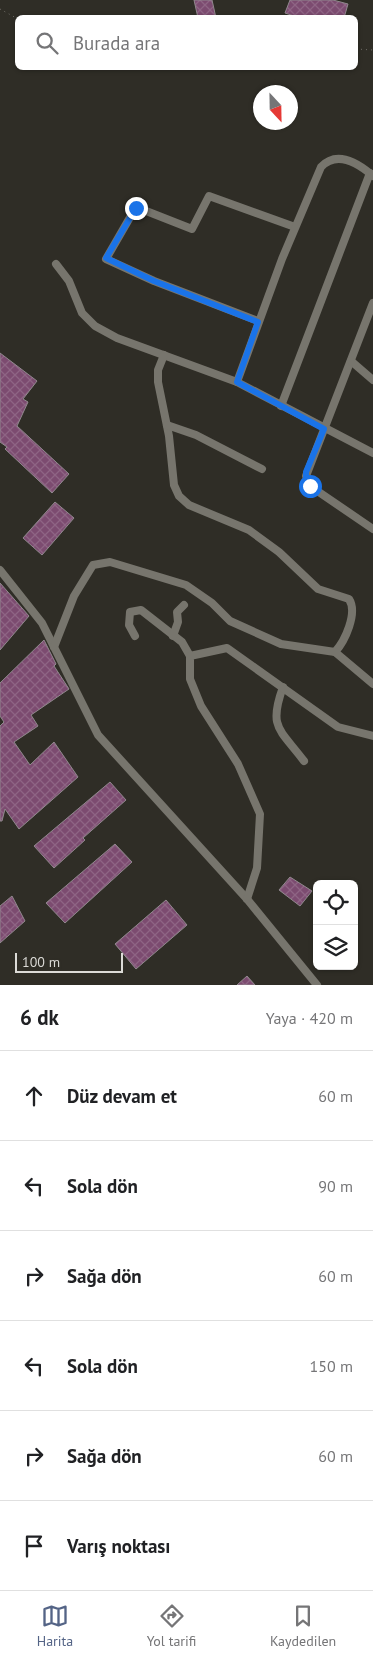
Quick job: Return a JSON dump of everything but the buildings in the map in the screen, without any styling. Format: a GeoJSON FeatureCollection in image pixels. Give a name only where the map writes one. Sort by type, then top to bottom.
{"type":"FeatureCollection","features":[{"type":"Feature","properties":{"kind":"street"},"geometry":{"type":"LineString","coordinates":[[237,382],[295,227],[321,167],[324,163],[333,159],[343,159],[361,166],[371,174],[281,406]]}},
{"type":"Feature","properties":{"kind":"street"},"geometry":{"type":"LineString","coordinates":[[258,322],[154,281],[106,258],[136,208],[192,229],[209,196],[295,227]]}},
{"type":"Feature","properties":{"kind":"street"},"geometry":{"type":"LineString","coordinates":[[56,264],[69,281],[82,313],[95,326],[116,338],[237,382],[373,453]]}},
{"type":"Feature","properties":{"kind":"street"},"geometry":{"type":"LineString","coordinates":[[373,303],[371,316],[306,472],[306,480],[317,490],[373,529]]}},
{"type":"Feature","properties":{"kind":"street"},"geometry":{"type":"LineString","coordinates":[[164,355],[158,370],[158,382],[167,425],[174,485],[182,500],[250,530],[279,552],[318,588],[343,595],[351,601],[352,608],[345,639],[335,652]]}},
{"type":"Feature","properties":{"kind":"street"},"geometry":{"type":"LineString","coordinates":[[351,361],[373,380]]}},
{"type":"Feature","properties":{"kind":"street"},"geometry":{"type":"LineString","coordinates":[[167,425],[196,435],[262,469]]}},
{"type":"Feature","properties":{"kind":"street"},"geometry":{"type":"LineString","coordinates":[[54,647],[74,596],[93,565],[110,562],[186,585],[212,603],[230,620],[281,644],[335,652],[373,684]]}},
{"type":"Feature","properties":{"kind":"street"},"geometry":{"type":"LineString","coordinates":[[0,570],[42,624],[98,735],[246,899],[317,985]]}},
{"type":"Feature","properties":{"kind":"street"},"geometry":{"type":"LineString","coordinates":[[173,636],[178,622],[177,612],[184,605]]}},
{"type":"Feature","properties":{"kind":"street"},"geometry":{"type":"LineString","coordinates":[[135,636],[129,625],[130,612],[142,610],[182,642],[190,656],[190,679],[201,706],[238,764],[260,814],[257,868],[246,899]]}},
{"type":"Feature","properties":{"kind":"street"},"geometry":{"type":"LineString","coordinates":[[190,656],[227,648],[338,726],[373,736]]}},
{"type":"Feature","properties":{"kind":"street"},"geometry":{"type":"LineString","coordinates":[[283,687],[276,706],[276,723],[304,761]]}},
{"type":"Feature","properties":{"kind":"path"},"geometry":{"type":"LineString","coordinates":[[0,10],[15,18]]}},
{"type":"Feature","properties":{"kind":"path"},"geometry":{"type":"LineString","coordinates":[[358,49],[373,50]]}},
{"type":"Feature","properties":{"kind":"route"},"geometry":{"type":"LineString","coordinates":[[136,208],[106,258],[154,281],[258,322],[237,382],[324,429],[306,472],[306,480],[310,486]]}}]}
